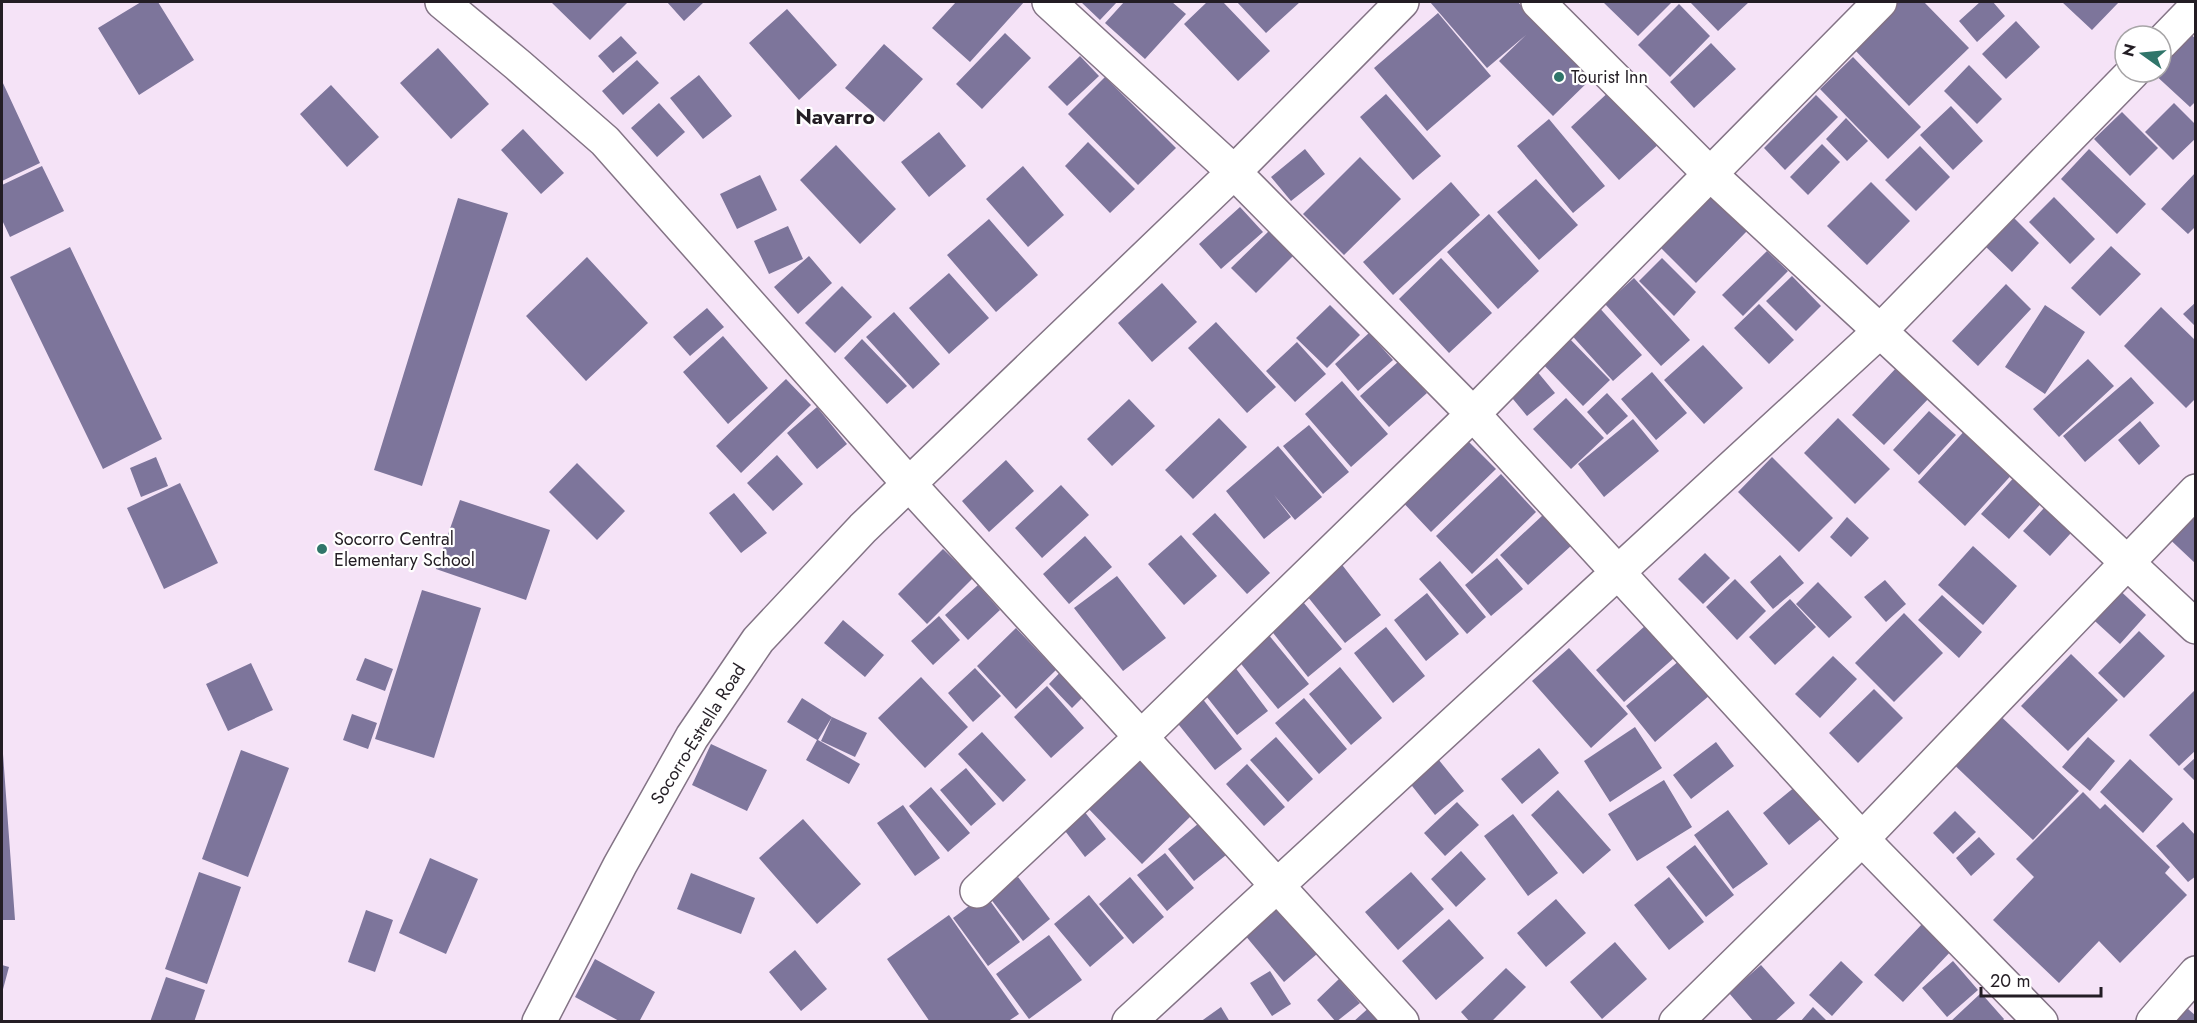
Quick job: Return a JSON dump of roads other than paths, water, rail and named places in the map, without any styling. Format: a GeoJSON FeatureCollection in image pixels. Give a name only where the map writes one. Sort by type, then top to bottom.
{"type":"FeatureCollection","features":[{"type":"Feature","properties":{"kind":"street"},"geometry":{"type":"LineString","coordinates":[[442,2],[518,64],[605,141],[910,485],[1402,1022]]}},
{"type":"Feature","properties":{"kind":"street"},"geometry":{"type":"LineString","coordinates":[[1049,2],[1234,172],[1473,414],[1862,839],[2041,1022]]}},
{"type":"Feature","properties":{"kind":"street","name":"Socorro-Estrella Road"},"geometry":{"type":"LineString","coordinates":[[539,1022],[620,865],[692,737],[758,640],[822,570],[1234,172],[1402,2]]}},
{"type":"Feature","properties":{"kind":"street"},"geometry":{"type":"LineString","coordinates":[[1538,2],[1710,174],[2196,627]]}},
{"type":"Feature","properties":{"kind":"street"},"geometry":{"type":"LineString","coordinates":[[977,891],[1142,737],[1473,414],[1880,2]]}},
{"type":"Feature","properties":{"kind":"street"},"geometry":{"type":"LineString","coordinates":[[2173,29],[2189,11]]}},
{"type":"Feature","properties":{"kind":"street"},"geometry":{"type":"LineString","coordinates":[[1129,1022],[1880,331],[2121,84]]}},
{"type":"Feature","properties":{"kind":"street"},"geometry":{"type":"LineString","coordinates":[[1676,1022],[1862,839],[2126,561],[2196,491]]}},
{"type":"Feature","properties":{"kind":"street"},"geometry":{"type":"LineString","coordinates":[[2153,1022],[2196,973]]}},
{"type":"Feature","properties":{"kind":"place","name":"Tourist Inn"},"geometry":{"type":"Point","coordinates":[1559,77]}},
{"type":"Feature","properties":{"kind":"place","name":"Socorro Central Elementary School"},"geometry":{"type":"Point","coordinates":[322,549]}},
{"type":"Feature","properties":{"kind":"district","name":"Navarro"},"geometry":{"type":"Point","coordinates":[835,117]}}]}
